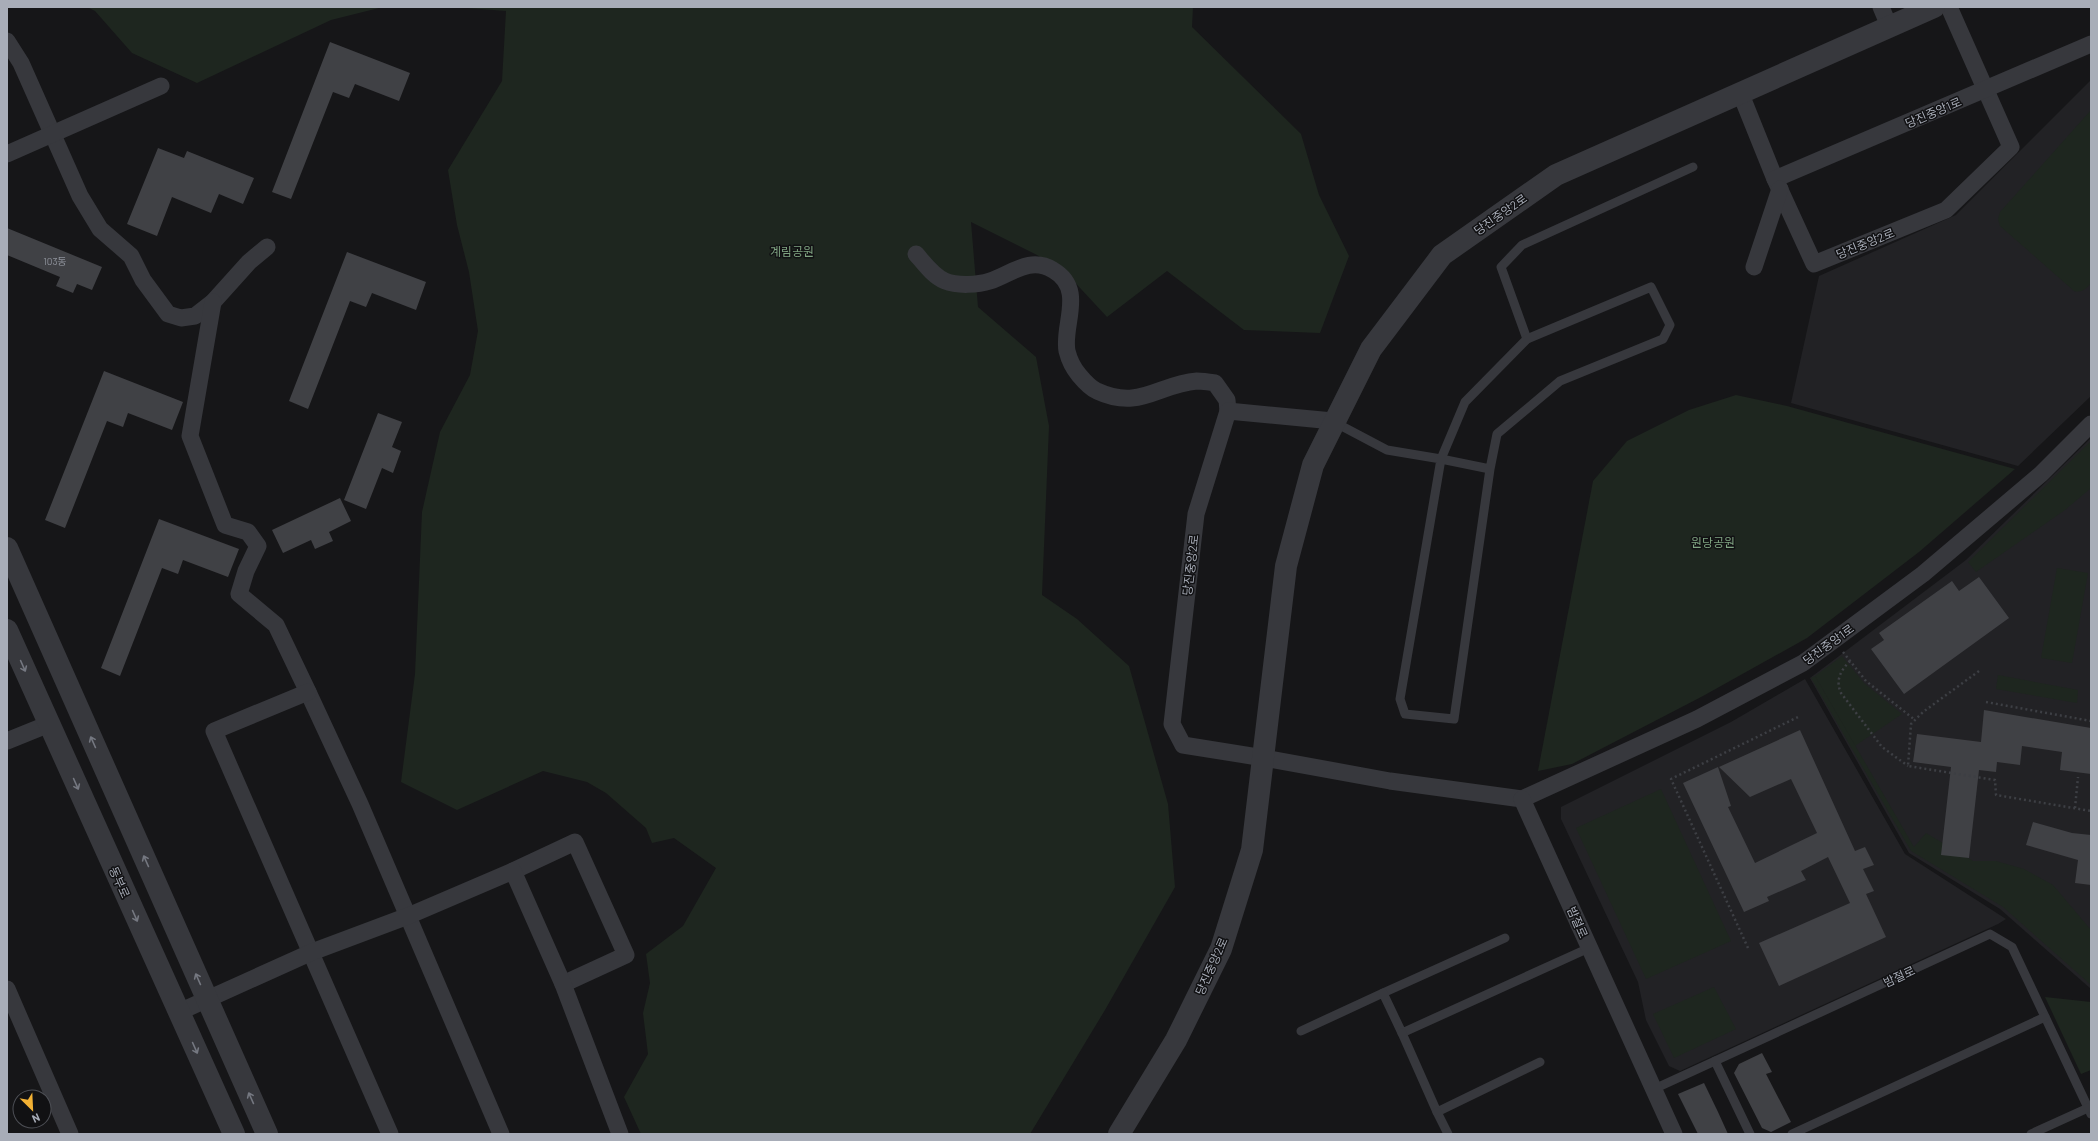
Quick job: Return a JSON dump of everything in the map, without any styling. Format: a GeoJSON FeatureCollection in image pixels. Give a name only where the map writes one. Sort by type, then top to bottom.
{"type":"FeatureCollection","features":[{"type":"Feature","properties":{"kind":"street","name":"당진중앙2로"},"geometry":{"type":"LineString","coordinates":[[1119,1134],[1176,1040],[1221,949],[1252,850],[1286,566],[1313,465],[1333,421],[1371,349],[1442,255],[1556,175],[1740,92],[1885,16],[1934,7]]}},
{"type":"Feature","properties":{"kind":"street"},"geometry":{"type":"LineString","coordinates":[[1949,7],[1985,90]]}},
{"type":"Feature","properties":{"kind":"street"},"geometry":{"type":"LineString","coordinates":[[7,41],[22,63],[80,196],[100,229],[132,256],[143,280],[168,314],[181,318],[195,316],[213,302],[249,262],[267,247]]}},
{"type":"Feature","properties":{"kind":"street","name":"당진중앙1로"},"geometry":{"type":"LineString","coordinates":[[1778,184],[1985,90],[2091,44]]}},
{"type":"Feature","properties":{"kind":"street"},"geometry":{"type":"LineString","coordinates":[[7,154],[161,86]]}},
{"type":"Feature","properties":{"kind":"street","name":"당진중앙2로"},"geometry":{"type":"LineString","coordinates":[[1740,92],[1778,184],[1814,264],[1946,210],[2011,147],[1985,90]]}},
{"type":"Feature","properties":{"kind":"street"},"geometry":{"type":"LineString","coordinates":[[1754,267],[1778,184]]}},
{"type":"Feature","properties":{"kind":"street"},"geometry":{"type":"LineString","coordinates":[[916,254],[931,271],[945,281],[961,284],[990,281],[1022,266],[1038,265],[1053,270],[1066,283],[1071,299],[1067,350],[1075,369],[1085,383],[1096,391],[1129,400],[1198,381],[1215,383],[1228,400],[1228,411],[1333,421]]}},
{"type":"Feature","properties":{"kind":"street"},"geometry":{"type":"LineString","coordinates":[[213,302],[190,436],[225,524],[248,532],[258,546],[246,571],[239,594],[276,625],[308,692],[408,916],[501,1134]]}},
{"type":"Feature","properties":{"kind":"street","name":"당진중앙2로"},"geometry":{"type":"LineString","coordinates":[[1228,411],[1196,514],[1172,724],[1183,745],[1264,758]]}},
{"type":"Feature","properties":{"kind":"street","name":"당진중앙1로"},"geometry":{"type":"LineString","coordinates":[[1522,799],[1697,718],[1803,663],[1929,569],[2041,474],[2091,424]]}},
{"type":"Feature","properties":{"kind":"street"},"geometry":{"type":"LineString","coordinates":[[7,548],[267,1134]]}},
{"type":"Feature","properties":{"kind":"street","name":"동부로"},"geometry":{"type":"LineString","coordinates":[[7,630],[234,1134]]}},
{"type":"Feature","properties":{"kind":"street"},"geometry":{"type":"LineString","coordinates":[[308,692],[214,730],[390,1134]]}},
{"type":"Feature","properties":{"kind":"street"},"geometry":{"type":"LineString","coordinates":[[7,741],[49,724]]}},
{"type":"Feature","properties":{"kind":"street"},"geometry":{"type":"LineString","coordinates":[[1264,758],[1390,781],[1522,799]]}},
{"type":"Feature","properties":{"kind":"street","name":"밤절로"},"geometry":{"type":"LineString","coordinates":[[1522,799],[1674,1134]]}},
{"type":"Feature","properties":{"kind":"street"},"geometry":{"type":"LineString","coordinates":[[179,1012],[312,952],[408,916],[513,871],[575,842],[626,954],[563,984]]}},
{"type":"Feature","properties":{"kind":"street"},"geometry":{"type":"LineString","coordinates":[[513,871],[563,984],[620,1134]]}},
{"type":"Feature","properties":{"kind":"street"},"geometry":{"type":"LineString","coordinates":[[7,990],[70,1134]]}},
{"type":"Feature","properties":{"kind":"lane"},"geometry":{"type":"LineString","coordinates":[[1527,340],[1501,268],[1522,244],[1693,167]]}},
{"type":"Feature","properties":{"kind":"lane"},"geometry":{"type":"LineString","coordinates":[[1651,287],[1670,325],[1663,339],[1560,381],[1498,434],[1490,469],[1454,719],[1405,714],[1400,699],[1440,459],[1465,402],[1527,340],[1651,287]]}},
{"type":"Feature","properties":{"kind":"lane"},"geometry":{"type":"LineString","coordinates":[[1333,421],[1387,450],[1490,469]]}},
{"type":"Feature","properties":{"kind":"lane","name":"밤절로"},"geometry":{"type":"LineString","coordinates":[[1654,1089],[1990,934],[2012,947],[2090,1111],[2031,1134]]}},
{"type":"Feature","properties":{"kind":"lane"},"geometry":{"type":"LineString","coordinates":[[1301,1030],[1505,938]]}},
{"type":"Feature","properties":{"kind":"lane"},"geometry":{"type":"LineString","coordinates":[[1402,1033],[1590,948]]}},
{"type":"Feature","properties":{"kind":"lane"},"geometry":{"type":"LineString","coordinates":[[1382,993],[1448,1134]]}},
{"type":"Feature","properties":{"kind":"lane"},"geometry":{"type":"LineString","coordinates":[[1792,1134],[2045,1017]]}},
{"type":"Feature","properties":{"kind":"lane"},"geometry":{"type":"LineString","coordinates":[[1715,1061],[1750,1134]]}},
{"type":"Feature","properties":{"kind":"lane"},"geometry":{"type":"LineString","coordinates":[[1437,1112],[1540,1062]]}},
{"type":"Feature","properties":{"kind":"path"},"geometry":{"type":"LineString","coordinates":[[1841,650],[1866,681],[1915,720]]}},
{"type":"Feature","properties":{"kind":"path"},"geometry":{"type":"LineString","coordinates":[[1850,661],[1841,671],[1838,687],[1841,693],[1882,747],[1908,766],[1995,780],[1996,795],[2091,811]]}},
{"type":"Feature","properties":{"kind":"path"},"geometry":{"type":"LineString","coordinates":[[1908,766],[1911,724],[1939,700],[1979,671]]}},
{"type":"Feature","properties":{"kind":"path"},"geometry":{"type":"LineString","coordinates":[[1986,702],[2091,721]]}},
{"type":"Feature","properties":{"kind":"path"},"geometry":{"type":"LineString","coordinates":[[1748,948],[1671,779],[1798,717]]}},
{"type":"Feature","properties":{"kind":"path"},"geometry":{"type":"LineString","coordinates":[[2075,808],[2078,776]]}},
{"type":"Feature","properties":{"kind":"shaded area"},"geometry":{"type":"Polygon","coordinates":[[[2091,80],[2091,396],[2018,466],[1791,403],[1819,276],[1956,215],[2091,80]]]}},
{"type":"Feature","properties":{"kind":"shaded area"},"geometry":{"type":"Polygon","coordinates":[[[2091,438],[2091,989],[2000,909],[1909,853],[1810,678],[1966,560],[2091,438]]]}},
{"type":"Feature","properties":{"kind":"shaded area"},"geometry":{"type":"Polygon","coordinates":[[[1805,679],[1905,854],[2006,919],[1680,1071],[1669,1066],[1646,1020],[1638,982],[1561,819],[1561,807],[1731,722],[1805,679]]]}},
{"type":"Feature","properties":{"kind":"green space"},"geometry":{"type":"Polygon","coordinates":[[[87,7],[383,7],[331,20],[197,83],[132,53],[95,11],[87,7]]]}},
{"type":"Feature","properties":{"kind":"green space","name":"계림공원"},"geometry":{"type":"Polygon","coordinates":[[[454,7],[1193,7],[1192,27],[1301,134],[1319,195],[1349,256],[1320,333],[1244,330],[1167,271],[1107,317],[1068,275],[1037,255],[971,222],[978,307],[1036,357],[1049,426],[1042,595],[1077,619],[1129,666],[1168,804],[1175,887],[1105,1010],[1030,1134],[641,1134],[624,1097],[648,1054],[643,1013],[650,983],[646,954],[683,926],[716,868],[674,838],[652,843],[646,828],[606,793],[587,782],[543,771],[457,810],[401,782],[415,674],[422,512],[440,432],[470,375],[478,331],[469,272],[457,225],[448,170],[502,81],[506,11],[454,7]]]}},
{"type":"Feature","properties":{"kind":"green space"},"geometry":{"type":"Polygon","coordinates":[[[2091,110],[2091,283],[2084,290],[2074,291],[2000,226],[1998,219],[2000,212],[2091,110]]]}},
{"type":"Feature","properties":{"kind":"green space","name":"원당공원"},"geometry":{"type":"Polygon","coordinates":[[[1736,395],[1787,406],[2015,469],[1919,552],[1807,638],[1703,696],[1572,764],[1538,771],[1593,481],[1627,441],[1689,410],[1736,395]]]}},
{"type":"Feature","properties":{"kind":"green space"},"geometry":{"type":"Polygon","coordinates":[[[2091,441],[2091,488],[2065,510],[1976,572],[1968,562],[2091,441]]]}},
{"type":"Feature","properties":{"kind":"green space"},"geometry":{"type":"Polygon","coordinates":[[[2057,568],[2088,573],[2072,663],[2041,658],[2057,568]]]}},
{"type":"Feature","properties":{"kind":"green space"},"geometry":{"type":"Polygon","coordinates":[[[1842,656],[1864,683],[1902,714],[1855,746],[1815,676],[1842,656]]]}},
{"type":"Feature","properties":{"kind":"green space"},"geometry":{"type":"Polygon","coordinates":[[[1998,675],[2078,690],[2077,703],[1996,689],[1998,675]]]}},
{"type":"Feature","properties":{"kind":"green space"},"geometry":{"type":"Polygon","coordinates":[[[1815,676],[1914,847],[1926,833],[1973,861],[1996,861],[2024,869],[2053,885],[2091,930],[2091,985],[2003,907],[1911,851],[1811,678],[1815,676]]]}},
{"type":"Feature","properties":{"kind":"green space"},"geometry":{"type":"Polygon","coordinates":[[[1661,789],[1731,941],[1646,979],[1576,828],[1661,789]]]}},
{"type":"Feature","properties":{"kind":"green space"},"geometry":{"type":"Polygon","coordinates":[[[1714,987],[1736,1029],[1674,1058],[1653,1014],[1714,987]]]}},
{"type":"Feature","properties":{"kind":"green space"},"geometry":{"type":"Polygon","coordinates":[[[2045,997],[2091,1002],[2091,1070],[2081,1074],[2045,997]]]}},
{"type":"Feature","properties":{"kind":"building"},"geometry":{"type":"Polygon","coordinates":[[[330,42],[410,73],[399,101],[355,84],[349,98],[333,92],[291,199],[272,192],[330,42]]]}},
{"type":"Feature","properties":{"kind":"building"},"geometry":{"type":"Polygon","coordinates":[[[158,148],[184,158],[187,151],[254,178],[243,204],[219,194],[211,213],[172,197],[157,236],[127,224],[158,148]]]}},
{"type":"Feature","properties":{"kind":"building"},"geometry":{"type":"Polygon","coordinates":[[[7,228],[102,267],[92,290],[77,284],[73,293],[56,286],[60,277],[7,255],[7,228]]]}},
{"type":"Feature","properties":{"kind":"building"},"geometry":{"type":"Polygon","coordinates":[[[347,252],[426,282],[416,310],[372,293],[366,307],[350,301],[308,409],[289,401],[347,252]]]}},
{"type":"Feature","properties":{"kind":"building"},"geometry":{"type":"Polygon","coordinates":[[[104,371],[183,402],[172,430],[128,413],[123,427],[107,421],[65,528],[45,520],[104,371]]]}},
{"type":"Feature","properties":{"kind":"building"},"geometry":{"type":"Polygon","coordinates":[[[378,413],[402,422],[392,447],[401,451],[393,473],[382,468],[366,509],[344,500],[378,413]]]}},
{"type":"Feature","properties":{"kind":"building"},"geometry":{"type":"Polygon","coordinates":[[[340,498],[351,521],[329,532],[333,541],[315,549],[311,540],[283,553],[272,530],[340,498]]]}},
{"type":"Feature","properties":{"kind":"building"},"geometry":{"type":"Polygon","coordinates":[[[159,519],[239,549],[228,577],[183,560],[178,574],[162,568],[120,676],[101,668],[159,519]]]}},
{"type":"Feature","properties":{"kind":"building"},"geometry":{"type":"Polygon","coordinates":[[[1979,577],[2009,618],[1904,694],[1871,649],[1884,640],[1879,633],[1952,581],[1959,591],[1979,577]]]}},
{"type":"Feature","properties":{"kind":"building"},"geometry":{"type":"Polygon","coordinates":[[[1984,710],[2091,728],[2091,774],[2060,770],[2062,752],[2022,746],[2020,765],[1997,762],[1996,772],[1979,770],[1969,858],[1941,855],[1951,767],[1913,762],[1917,734],[1981,742],[1984,710]]]}},
{"type":"Feature","properties":{"kind":"building"},"geometry":{"type":"Polygon","coordinates":[[[1800,730],[1855,851],[1865,847],[1874,865],[1863,869],[1874,891],[1866,894],[1886,937],[1779,986],[1759,943],[1850,903],[1828,857],[1801,871],[1806,880],[1767,897],[1769,901],[1744,912],[1683,783],[1718,767],[1731,806],[1728,807],[1755,863],[1817,833],[1791,779],[1750,797],[1719,767],[1800,730]]]}},
{"type":"Feature","properties":{"kind":"building"},"geometry":{"type":"Polygon","coordinates":[[[2033,822],[2072,833],[2091,835],[2091,885],[2075,883],[2078,860],[2026,845],[2033,822]]]}},
{"type":"Feature","properties":{"kind":"building"},"geometry":{"type":"Polygon","coordinates":[[[1762,1053],[1772,1072],[1766,1074],[1791,1122],[1771,1132],[1762,1128],[1734,1073],[1739,1064],[1762,1053]]]}},
{"type":"Feature","properties":{"kind":"building"},"geometry":{"type":"Polygon","coordinates":[[[1704,1083],[1728,1134],[1698,1134],[1678,1094],[1704,1083]]]}}]}
